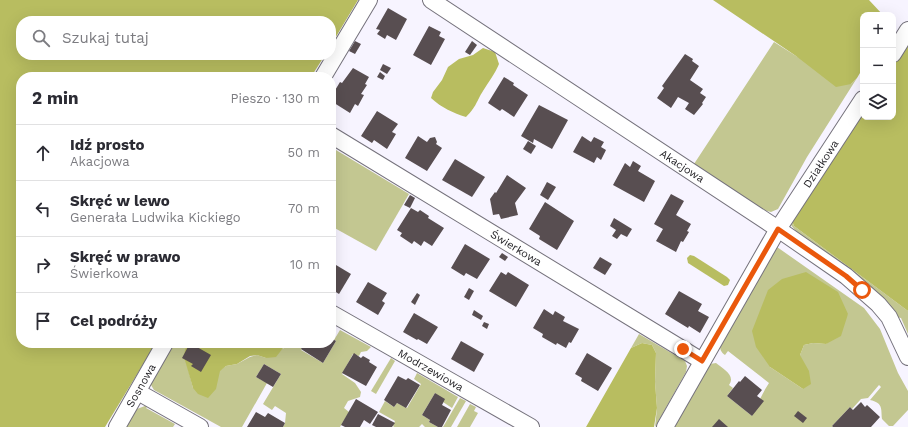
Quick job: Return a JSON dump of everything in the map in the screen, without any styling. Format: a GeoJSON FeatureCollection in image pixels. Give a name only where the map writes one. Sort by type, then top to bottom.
{"type":"FeatureCollection","features":[{"type":"Feature","properties":{"kind":"street"},"geometry":{"type":"LineString","coordinates":[[336,55],[369,0]]}},
{"type":"Feature","properties":{"kind":"street","name":"Akacjowa"},"geometry":{"type":"LineString","coordinates":[[431,0],[778,229],[846,276],[878,304],[888,318],[908,357]]}},
{"type":"Feature","properties":{"kind":"street"},"geometry":{"type":"LineString","coordinates":[[896,49],[908,30]]}},
{"type":"Feature","properties":{"kind":"street"},"geometry":{"type":"LineString","coordinates":[[326,72],[333,60]]}},
{"type":"Feature","properties":{"kind":"street","name":"Działkowa"},"geometry":{"type":"LineString","coordinates":[[665,427],[778,229],[860,103]]}},
{"type":"Feature","properties":{"kind":"street","name":"Świerkowa"},"geometry":{"type":"LineString","coordinates":[[336,138],[702,361]]}},
{"type":"Feature","properties":{"kind":"street","name":"Modrzewiowa"},"geometry":{"type":"LineString","coordinates":[[336,316],[531,427]]}},
{"type":"Feature","properties":{"kind":"street","name":"Sosnowa"},"geometry":{"type":"LineString","coordinates":[[117,427],[162,348]]}},
{"type":"Feature","properties":{"kind":"street"},"geometry":{"type":"LineString","coordinates":[[138,392],[200,427]]}},
{"type":"Feature","properties":{"kind":"green space"},"geometry":{"type":"Polygon","coordinates":[[[0,0],[358,0],[336,37],[336,16],[16,16],[16,60],[322,60],[314,72],[16,72],[16,348],[153,348],[105,427],[0,427],[0,0]]]}},
{"type":"Feature","properties":{"kind":"green space"},"geometry":{"type":"Polygon","coordinates":[[[713,0],[869,0],[880,12],[860,12],[860,73],[851,84],[836,87],[796,56],[713,0]]]}},
{"type":"Feature","properties":{"kind":"green space"},"geometry":{"type":"Polygon","coordinates":[[[774,42],[796,56],[851,84],[857,78],[807,157],[778,209],[771,212],[763,210],[694,164],[774,42]]]}},
{"type":"Feature","properties":{"kind":"green space"},"geometry":{"type":"Polygon","coordinates":[[[908,44],[908,311],[794,226],[791,218],[860,114],[860,120],[896,120],[896,62],[908,44]]]}},
{"type":"Feature","properties":{"kind":"green space"},"geometry":{"type":"Polygon","coordinates":[[[483,48],[495,52],[499,64],[474,107],[466,117],[448,110],[431,98],[448,67],[459,59],[473,55],[483,48]]]}},
{"type":"Feature","properties":{"kind":"green space"},"geometry":{"type":"Polygon","coordinates":[[[336,150],[409,194],[376,251],[336,229],[336,150]]]}},
{"type":"Feature","properties":{"kind":"green space"},"geometry":{"type":"Polygon","coordinates":[[[791,218],[794,226],[908,311],[908,334],[901,318],[895,317],[798,234],[791,225],[791,218]]]}},
{"type":"Feature","properties":{"kind":"green space"},"geometry":{"type":"Polygon","coordinates":[[[777,247],[864,308],[880,329],[898,373],[908,391],[908,410],[893,426],[889,426],[882,419],[879,404],[870,400],[881,387],[879,385],[868,398],[861,399],[852,409],[850,407],[832,426],[833,427],[673,427],[710,364],[716,363],[728,372],[731,378],[729,385],[733,388],[727,396],[752,416],[769,383],[728,351],[725,355],[721,351],[720,345],[777,247]],[[848,314],[770,367],[803,389],[800,355],[804,345],[813,343],[826,344],[848,314]]]}},
{"type":"Feature","properties":{"kind":"green space"},"geometry":{"type":"Polygon","coordinates":[[[690,255],[727,277],[730,280],[728,285],[724,286],[688,263],[687,258],[690,255]]]}},
{"type":"Feature","properties":{"kind":"green space"},"geometry":{"type":"Polygon","coordinates":[[[806,272],[838,292],[848,314],[841,336],[826,344],[813,343],[804,345],[800,355],[809,371],[811,384],[803,389],[770,367],[756,347],[752,331],[768,290],[782,279],[806,272]]]}},
{"type":"Feature","properties":{"kind":"green space"},"geometry":{"type":"Polygon","coordinates":[[[340,330],[371,347],[367,351],[361,352],[359,356],[353,354],[342,374],[355,383],[361,392],[360,397],[348,401],[344,408],[349,412],[340,427],[283,427],[286,413],[275,406],[272,410],[263,404],[281,374],[264,364],[256,377],[267,383],[242,427],[221,427],[154,390],[151,385],[150,379],[167,348],[186,348],[185,357],[193,388],[226,366],[237,364],[257,355],[266,358],[284,348],[302,348],[301,350],[323,363],[332,348],[336,348],[336,337],[340,330]]]}},
{"type":"Feature","properties":{"kind":"green space"},"geometry":{"type":"Polygon","coordinates":[[[639,334],[685,361],[687,366],[686,372],[655,427],[657,408],[655,382],[656,353],[652,345],[642,343],[631,348],[639,334]]]}},
{"type":"Feature","properties":{"kind":"green space"},"geometry":{"type":"Polygon","coordinates":[[[642,343],[652,345],[656,353],[655,382],[657,408],[654,427],[586,427],[631,348],[642,343]]]}},
{"type":"Feature","properties":{"kind":"green space"},"geometry":{"type":"Polygon","coordinates":[[[185,348],[283,348],[276,357],[266,358],[257,355],[250,356],[237,364],[226,366],[220,371],[216,389],[208,398],[198,394],[193,388],[184,357],[185,348]]]}},
{"type":"Feature","properties":{"kind":"green space"},"geometry":{"type":"Polygon","coordinates":[[[391,358],[395,361],[376,394],[371,391],[391,358]]]}},
{"type":"Feature","properties":{"kind":"green space"},"geometry":{"type":"Polygon","coordinates":[[[417,373],[458,397],[452,408],[443,402],[435,393],[422,415],[430,420],[429,422],[438,427],[425,427],[422,424],[419,427],[394,427],[395,421],[379,412],[385,401],[394,407],[397,403],[407,408],[421,384],[414,379],[417,373]]]}},
{"type":"Feature","properties":{"kind":"green space"},"geometry":{"type":"Polygon","coordinates":[[[460,398],[466,401],[451,427],[443,427],[460,398]]]}},
{"type":"Feature","properties":{"kind":"green space"},"geometry":{"type":"Polygon","coordinates":[[[470,404],[476,407],[474,411],[478,413],[470,427],[457,427],[470,404]]]}},
{"type":"Feature","properties":{"kind":"green space"},"geometry":{"type":"Polygon","coordinates":[[[148,406],[146,408],[175,424],[173,427],[121,427],[134,410],[148,406]]]}},
{"type":"Feature","properties":{"kind":"building"},"geometry":{"type":"Polygon","coordinates":[[[388,8],[407,19],[396,40],[387,35],[385,39],[377,34],[380,30],[376,29],[388,8]]]}},
{"type":"Feature","properties":{"kind":"building"},"geometry":{"type":"Polygon","coordinates":[[[429,26],[441,32],[439,36],[445,39],[431,65],[413,55],[429,26]]]}},
{"type":"Feature","properties":{"kind":"building"},"geometry":{"type":"Polygon","coordinates":[[[355,41],[361,44],[355,54],[349,51],[355,41]]]}},
{"type":"Feature","properties":{"kind":"building"},"geometry":{"type":"Polygon","coordinates":[[[472,41],[477,45],[470,55],[465,52],[472,41]]]}},
{"type":"Feature","properties":{"kind":"building"},"geometry":{"type":"Polygon","coordinates":[[[685,54],[693,59],[692,61],[699,66],[690,80],[703,89],[700,93],[706,97],[702,103],[703,104],[694,115],[685,109],[689,103],[678,97],[671,108],[657,98],[664,88],[662,86],[685,54]]]}},
{"type":"Feature","properties":{"kind":"building"},"geometry":{"type":"Polygon","coordinates":[[[383,64],[391,68],[387,74],[380,70],[383,64]]]}},
{"type":"Feature","properties":{"kind":"building"},"geometry":{"type":"Polygon","coordinates":[[[353,68],[369,77],[365,84],[367,85],[361,94],[364,95],[358,106],[355,104],[350,113],[336,104],[336,89],[340,82],[342,83],[353,68]]]}},
{"type":"Feature","properties":{"kind":"building"},"geometry":{"type":"Polygon","coordinates":[[[380,72],[385,76],[383,80],[377,77],[380,72]]]}},
{"type":"Feature","properties":{"kind":"building"},"geometry":{"type":"Polygon","coordinates":[[[504,77],[528,95],[514,117],[502,109],[500,111],[488,103],[504,77]]]}},
{"type":"Feature","properties":{"kind":"building"},"geometry":{"type":"Polygon","coordinates":[[[539,105],[568,120],[552,149],[534,139],[533,143],[521,136],[539,105]]]}},
{"type":"Feature","properties":{"kind":"building"},"geometry":{"type":"Polygon","coordinates":[[[377,111],[398,124],[392,132],[396,134],[387,149],[374,140],[372,143],[361,136],[377,111]]]}},
{"type":"Feature","properties":{"kind":"building"},"geometry":{"type":"Polygon","coordinates":[[[418,136],[427,142],[430,138],[435,137],[437,142],[436,144],[442,148],[427,171],[405,158],[418,136]]]}},
{"type":"Feature","properties":{"kind":"building"},"geometry":{"type":"Polygon","coordinates":[[[582,136],[591,142],[594,137],[604,142],[601,147],[606,150],[601,160],[597,157],[594,163],[573,152],[582,136]]]}},
{"type":"Feature","properties":{"kind":"building"},"geometry":{"type":"Polygon","coordinates":[[[528,141],[536,146],[531,154],[523,149],[528,141]]]}},
{"type":"Feature","properties":{"kind":"building"},"geometry":{"type":"Polygon","coordinates":[[[455,159],[485,177],[472,197],[442,180],[455,159]]]}},
{"type":"Feature","properties":{"kind":"building"},"geometry":{"type":"Polygon","coordinates":[[[633,161],[641,166],[638,171],[655,181],[644,202],[613,185],[625,163],[630,167],[633,161]]]}},
{"type":"Feature","properties":{"kind":"building"},"geometry":{"type":"Polygon","coordinates":[[[507,175],[526,188],[515,203],[518,215],[501,219],[499,214],[493,215],[490,199],[495,192],[496,193],[507,175]]]}},
{"type":"Feature","properties":{"kind":"building"},"geometry":{"type":"Polygon","coordinates":[[[547,182],[556,187],[548,200],[540,195],[547,182]]]}},
{"type":"Feature","properties":{"kind":"building"},"geometry":{"type":"Polygon","coordinates":[[[671,194],[684,201],[676,215],[691,224],[687,231],[689,232],[683,242],[681,241],[676,252],[656,241],[663,229],[654,224],[671,194]]]}},
{"type":"Feature","properties":{"kind":"building"},"geometry":{"type":"Polygon","coordinates":[[[410,195],[415,198],[410,208],[404,205],[410,195]]]}},
{"type":"Feature","properties":{"kind":"building"},"geometry":{"type":"Polygon","coordinates":[[[545,202],[574,221],[557,250],[539,239],[540,236],[529,229],[545,202]]]}},
{"type":"Feature","properties":{"kind":"building"},"geometry":{"type":"Polygon","coordinates":[[[411,208],[418,212],[420,210],[429,216],[428,218],[444,228],[432,246],[424,241],[421,246],[414,241],[412,244],[400,236],[402,233],[397,230],[411,208]]]}},
{"type":"Feature","properties":{"kind":"building"},"geometry":{"type":"Polygon","coordinates":[[[614,218],[632,229],[627,237],[621,234],[617,239],[612,236],[616,230],[610,226],[614,218]]]}},
{"type":"Feature","properties":{"kind":"building"},"geometry":{"type":"Polygon","coordinates":[[[465,244],[490,259],[477,279],[466,273],[464,276],[451,268],[465,244]]]}},
{"type":"Feature","properties":{"kind":"building"},"geometry":{"type":"Polygon","coordinates":[[[502,253],[508,257],[505,261],[499,257],[502,253]]]}},
{"type":"Feature","properties":{"kind":"building"},"geometry":{"type":"Polygon","coordinates":[[[600,257],[612,264],[605,275],[593,268],[600,257]]]}},
{"type":"Feature","properties":{"kind":"building"},"geometry":{"type":"Polygon","coordinates":[[[336,265],[351,274],[339,294],[336,292],[336,265]]]}},
{"type":"Feature","properties":{"kind":"building"},"geometry":{"type":"Polygon","coordinates":[[[501,272],[506,275],[508,272],[529,285],[516,307],[489,291],[501,272]]]}},
{"type":"Feature","properties":{"kind":"building"},"geometry":{"type":"Polygon","coordinates":[[[368,282],[387,293],[382,301],[385,303],[378,315],[356,302],[368,282]]]}},
{"type":"Feature","properties":{"kind":"building"},"geometry":{"type":"Polygon","coordinates":[[[469,288],[474,291],[469,300],[464,297],[469,288]]]}},
{"type":"Feature","properties":{"kind":"building"},"geometry":{"type":"Polygon","coordinates":[[[679,291],[702,304],[698,311],[709,317],[700,333],[689,326],[688,328],[665,314],[679,291]]]}},
{"type":"Feature","properties":{"kind":"building"},"geometry":{"type":"Polygon","coordinates":[[[417,293],[420,295],[415,305],[411,302],[417,293]]]}},
{"type":"Feature","properties":{"kind":"building"},"geometry":{"type":"Polygon","coordinates":[[[544,309],[553,315],[555,311],[565,317],[563,321],[579,329],[571,343],[569,342],[566,348],[557,343],[556,345],[542,337],[543,334],[533,328],[544,309]]]}},
{"type":"Feature","properties":{"kind":"building"},"geometry":{"type":"Polygon","coordinates":[[[474,310],[483,316],[481,320],[472,315],[474,310]]]}},
{"type":"Feature","properties":{"kind":"building"},"geometry":{"type":"Polygon","coordinates":[[[414,313],[438,327],[427,344],[403,332],[414,313]]]}},
{"type":"Feature","properties":{"kind":"building"},"geometry":{"type":"Polygon","coordinates":[[[484,322],[489,324],[487,329],[482,326],[484,322]]]}},
{"type":"Feature","properties":{"kind":"building"},"geometry":{"type":"Polygon","coordinates":[[[461,341],[484,354],[474,372],[451,359],[461,341]]]}},
{"type":"Feature","properties":{"kind":"building"},"geometry":{"type":"Polygon","coordinates":[[[187,348],[199,348],[211,355],[201,372],[191,366],[193,364],[182,358],[187,348]]]}},
{"type":"Feature","properties":{"kind":"building"},"geometry":{"type":"Polygon","coordinates":[[[302,348],[332,348],[323,363],[301,349],[302,348]]]}},
{"type":"Feature","properties":{"kind":"building"},"geometry":{"type":"Polygon","coordinates":[[[354,353],[361,358],[363,356],[370,360],[369,362],[377,367],[366,386],[342,373],[354,353]]]}},
{"type":"Feature","properties":{"kind":"building"},"geometry":{"type":"Polygon","coordinates":[[[587,353],[612,368],[598,391],[581,381],[582,378],[575,374],[587,353]]]}},
{"type":"Feature","properties":{"kind":"building"},"geometry":{"type":"Polygon","coordinates":[[[264,364],[281,374],[273,387],[256,377],[264,364]]]}},
{"type":"Feature","properties":{"kind":"building"},"geometry":{"type":"Polygon","coordinates":[[[398,376],[406,380],[408,378],[420,385],[406,408],[397,403],[394,407],[384,400],[398,376]]]}},
{"type":"Feature","properties":{"kind":"building"},"geometry":{"type":"Polygon","coordinates":[[[745,376],[762,390],[757,396],[764,401],[752,416],[727,396],[745,376]]]}},
{"type":"Feature","properties":{"kind":"building"},"geometry":{"type":"Polygon","coordinates":[[[435,393],[445,399],[442,405],[451,410],[442,427],[438,427],[429,422],[430,420],[422,415],[435,393]]]}},
{"type":"Feature","properties":{"kind":"building"},"geometry":{"type":"Polygon","coordinates":[[[356,399],[378,412],[370,424],[364,420],[360,427],[345,427],[341,425],[356,399]]]}},
{"type":"Feature","properties":{"kind":"building"},"geometry":{"type":"Polygon","coordinates":[[[861,402],[865,407],[867,405],[880,417],[871,427],[832,426],[850,407],[853,410],[861,402]]]}},
{"type":"Feature","properties":{"kind":"building"},"geometry":{"type":"Polygon","coordinates":[[[798,411],[807,418],[803,423],[794,416],[798,411]]]}},
{"type":"Feature","properties":{"kind":"building"},"geometry":{"type":"Polygon","coordinates":[[[256,412],[265,417],[268,413],[285,423],[283,427],[247,427],[256,412]]]}},
{"type":"Feature","properties":{"kind":"building"},"geometry":{"type":"Polygon","coordinates":[[[378,414],[395,423],[392,427],[376,427],[372,425],[378,414]]]}},
{"type":"Feature","properties":{"kind":"building"},"geometry":{"type":"Polygon","coordinates":[[[719,419],[728,427],[712,427],[719,419]]]}},
{"type":"Feature","properties":{"kind":"route"},"geometry":{"type":"LineString","coordinates":[[683,349],[702,361],[778,229],[846,276],[862,290]]}}]}
